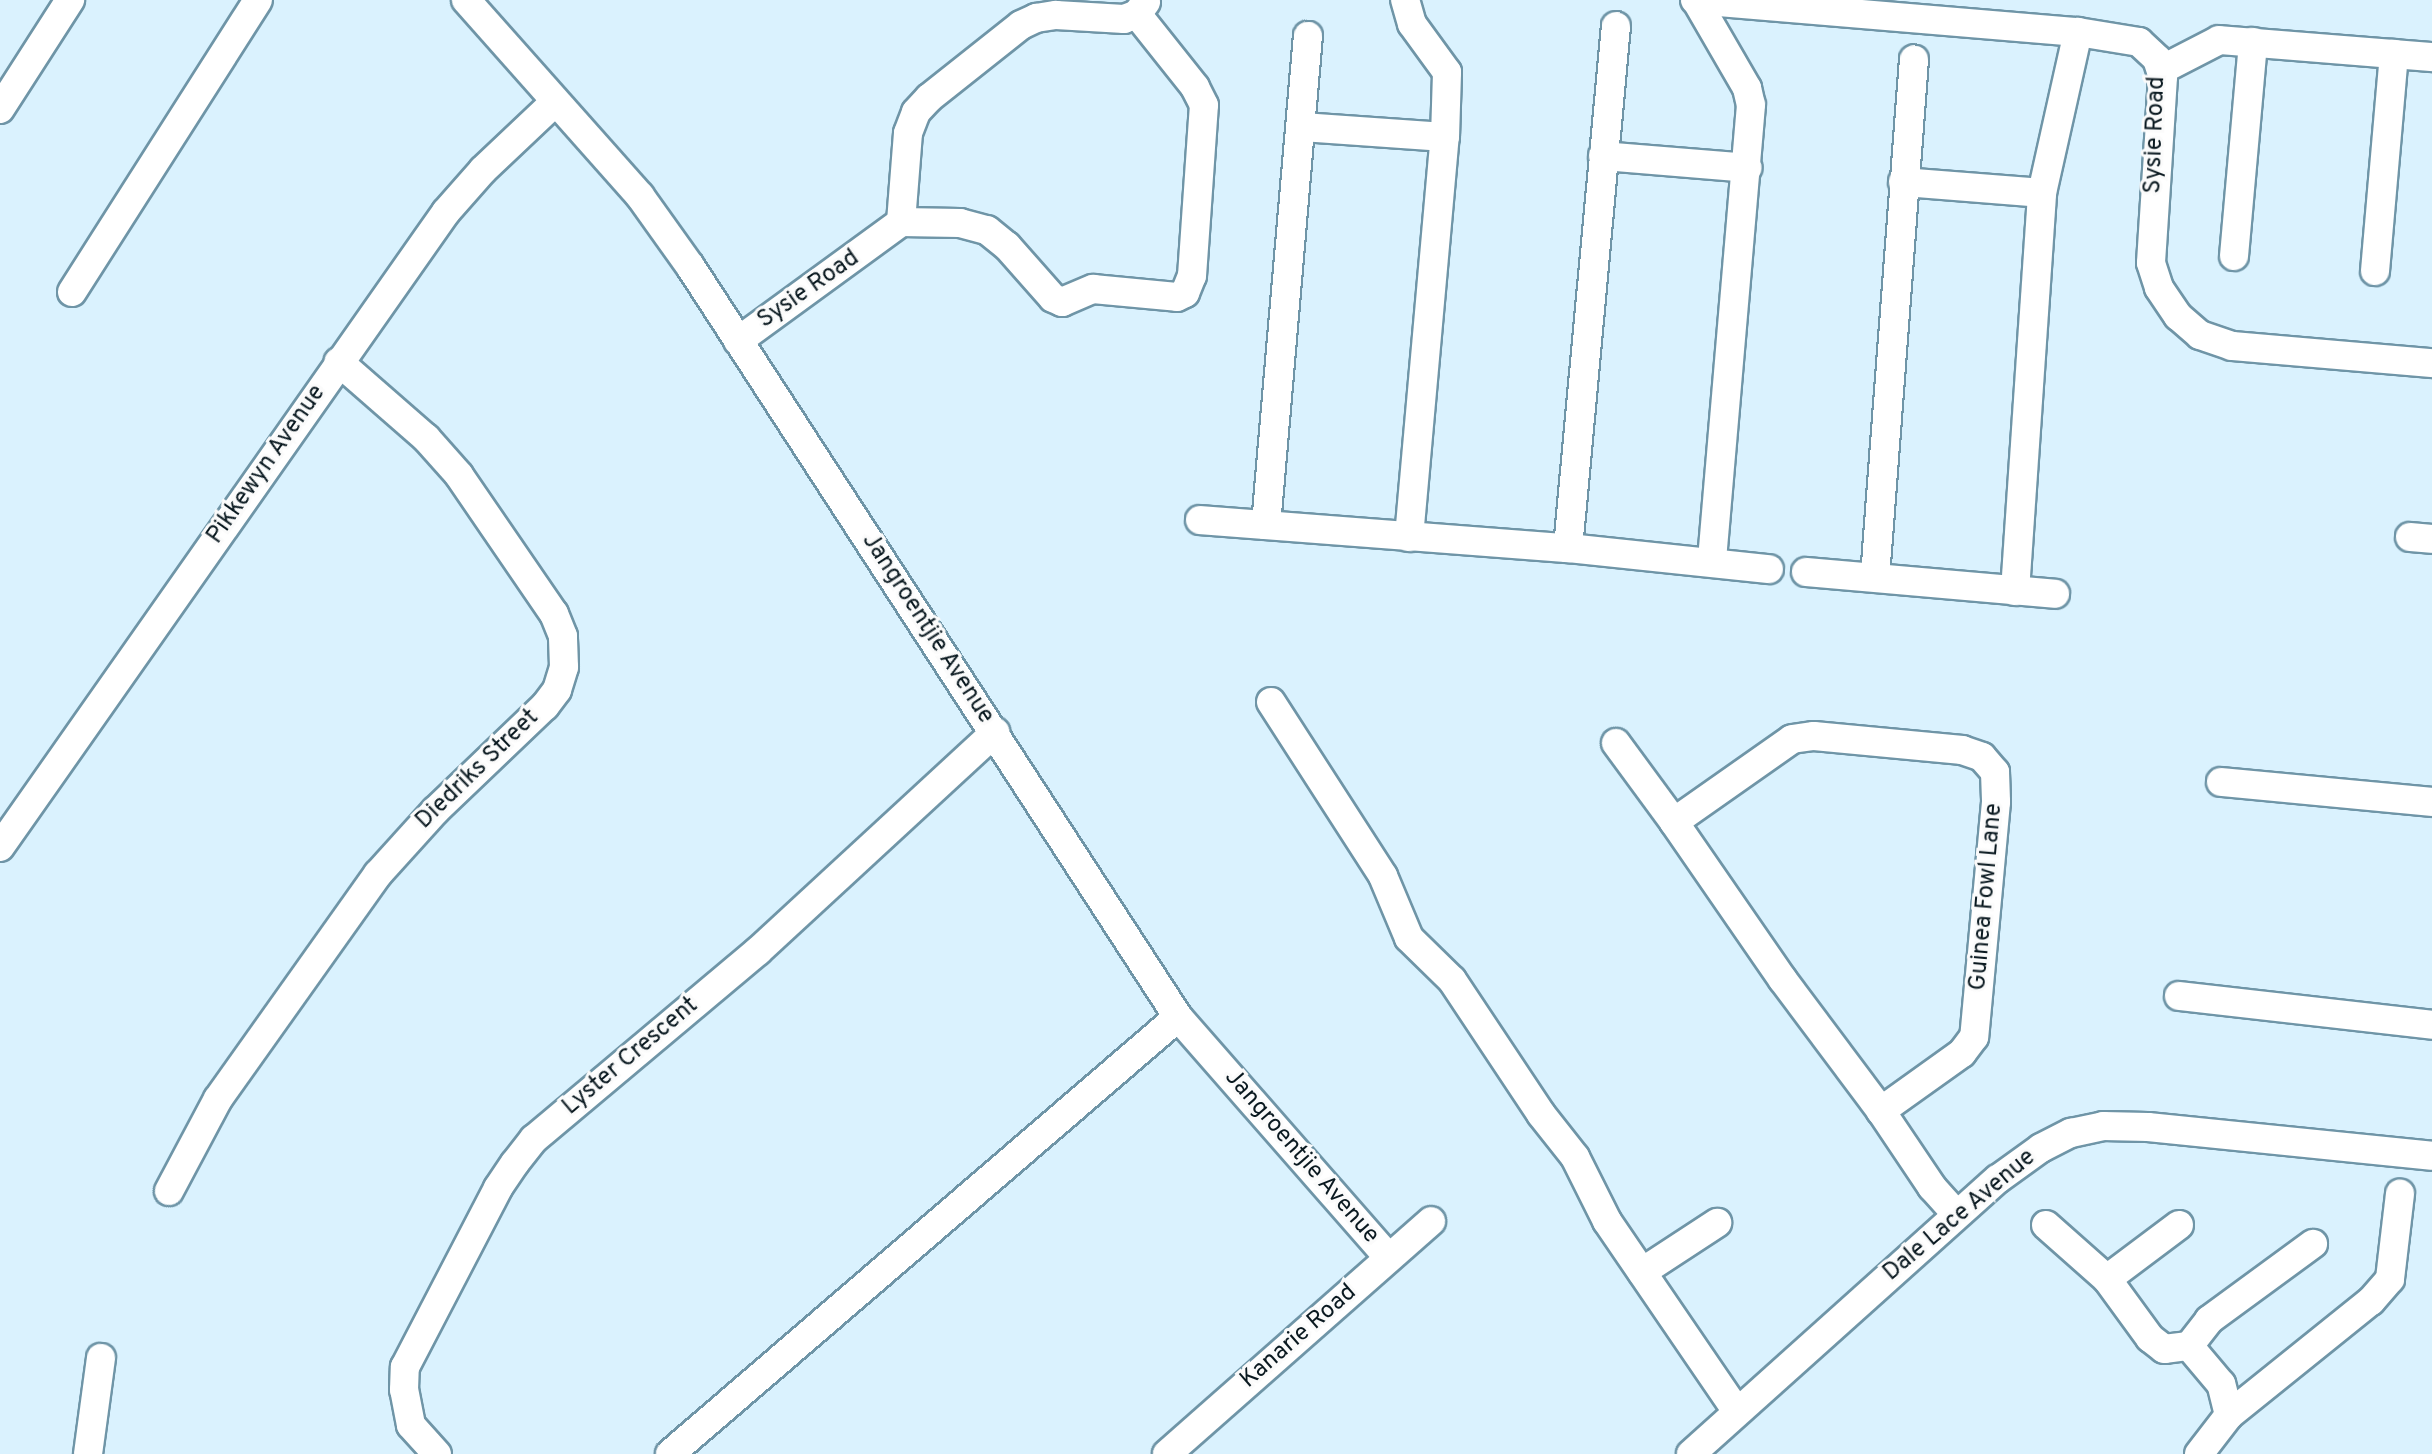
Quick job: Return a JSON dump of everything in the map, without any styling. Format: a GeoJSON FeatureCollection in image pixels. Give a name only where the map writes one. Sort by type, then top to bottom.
{"type":"FeatureCollection","features":[{"type":"Feature","properties":{"kind":"street"},"geometry":{"type":"LineString","coordinates":[[0,109],[70,0]]}},
{"type":"Feature","properties":{"kind":"street"},"geometry":{"type":"LineString","coordinates":[[72,292],[258,0]]}},
{"type":"Feature","properties":{"kind":"street","name":"Jangroentjie Avenue"},"geometry":{"type":"LineString","coordinates":[[466,0],[640,196],[995,732],[1178,1017],[1389,1258]]}},
{"type":"Feature","properties":{"kind":"street"},"geometry":{"type":"LineString","coordinates":[[1405,0],[1412,24],[1447,72],[1445,137],[1409,537]]}},
{"type":"Feature","properties":{"kind":"street"},"geometry":{"type":"LineString","coordinates":[[1696,0],[1747,88],[1752,121],[1712,562]]}},
{"type":"Feature","properties":{"kind":"street","name":"Sysie Road"},"geometry":{"type":"LineString","coordinates":[[1696,0],[2078,32],[2139,42],[2157,59],[2163,94],[2150,249],[2159,288],[2178,316],[2200,335],[2232,346],[2432,363]]}},
{"type":"Feature","properties":{"kind":"street"},"geometry":{"type":"LineString","coordinates":[[1143,7],[1204,105],[1192,276],[1185,293],[1177,297],[1093,289],[1062,302],[1053,298],[1007,246],[987,230],[960,223],[890,231],[904,155],[916,112],[929,98],[1021,25],[1058,8],[1110,20],[1143,7]]}},
{"type":"Feature","properties":{"kind":"street"},"geometry":{"type":"LineString","coordinates":[[1568,548],[1616,26]]}},
{"type":"Feature","properties":{"kind":"street"},"geometry":{"type":"LineString","coordinates":[[2015,591],[2042,193],[2078,32]]}},
{"type":"Feature","properties":{"kind":"street"},"geometry":{"type":"LineString","coordinates":[[1266,525],[1308,36]]}},
{"type":"Feature","properties":{"kind":"street"},"geometry":{"type":"LineString","coordinates":[[2161,70],[2212,42],[2253,42],[2432,57]]}},
{"type":"Feature","properties":{"kind":"street"},"geometry":{"type":"LineString","coordinates":[[2234,256],[2253,42]]}},
{"type":"Feature","properties":{"kind":"street"},"geometry":{"type":"LineString","coordinates":[[2375,271],[2394,54]]}},
{"type":"Feature","properties":{"kind":"street"},"geometry":{"type":"LineString","coordinates":[[1875,577],[1914,59]]}},
{"type":"Feature","properties":{"kind":"street","name":"Pikkewyn Avenue"},"geometry":{"type":"LineString","coordinates":[[0,847],[446,212],[483,170],[555,102]]}},
{"type":"Feature","properties":{"kind":"street"},"geometry":{"type":"LineString","coordinates":[[1302,127],[1445,137]]}},
{"type":"Feature","properties":{"kind":"street"},"geometry":{"type":"LineString","coordinates":[[1603,156],[1748,168]]}},
{"type":"Feature","properties":{"kind":"street"},"geometry":{"type":"LineString","coordinates":[[1903,182],[2042,193]]}},
{"type":"Feature","properties":{"kind":"street","name":"Sysie Road"},"geometry":{"type":"LineString","coordinates":[[738,341],[890,231]]}},
{"type":"Feature","properties":{"kind":"street","name":"Diedriks Street"},"geometry":{"type":"LineString","coordinates":[[169,1191],[218,1099],[378,874],[435,811],[545,706],[557,690],[564,667],[563,636],[554,614],[459,475],[426,438],[339,362]]}},
{"type":"Feature","properties":{"kind":"street"},"geometry":{"type":"LineString","coordinates":[[1200,520],[1568,548],[1769,569]]}},
{"type":"Feature","properties":{"kind":"street"},"geometry":{"type":"LineString","coordinates":[[1806,572],[2055,594]]}},
{"type":"Feature","properties":{"kind":"street"},"geometry":{"type":"LineString","coordinates":[[1271,702],[1383,876],[1409,938],[1452,980],[1541,1114],[1575,1157],[1607,1221],[1736,1410]]}},
{"type":"Feature","properties":{"kind":"street","name":"Lyster Crescent"},"geometry":{"type":"LineString","coordinates":[[437,1454],[411,1425],[404,1390],[405,1367],[498,1188],[515,1163],[545,1130],[758,951],[995,732]]}},
{"type":"Feature","properties":{"kind":"street","name":"Guinea Fowl Lane"},"geometry":{"type":"LineString","coordinates":[[1674,822],[1783,743],[1802,737],[1962,750],[1990,764],[1995,772],[1996,802],[1974,1037],[1962,1053],[1881,1111]]}},
{"type":"Feature","properties":{"kind":"street"},"geometry":{"type":"LineString","coordinates":[[1616,743],[1783,980],[1881,1111],[1932,1187],[1956,1214]]}},
{"type":"Feature","properties":{"kind":"street"},"geometry":{"type":"LineString","coordinates":[[2221,782],[2432,802]]}},
{"type":"Feature","properties":{"kind":"street"},"geometry":{"type":"LineString","coordinates":[[2179,996],[2432,1025]]}},
{"type":"Feature","properties":{"kind":"street"},"geometry":{"type":"LineString","coordinates":[[670,1454],[1178,1017]]}},
{"type":"Feature","properties":{"kind":"street","name":"Dale Lace Avenue"},"geometry":{"type":"LineString","coordinates":[[1691,1454],[1736,1410],[1956,1214],[2041,1148],[2071,1133],[2103,1126],[2148,1127],[2432,1156]]}},
{"type":"Feature","properties":{"kind":"street"},"geometry":{"type":"LineString","coordinates":[[2201,1452],[2229,1415],[2371,1301],[2390,1279],[2400,1194]]}},
{"type":"Feature","properties":{"kind":"street","name":"Kanarie Road"},"geometry":{"type":"LineString","coordinates":[[1167,1454],[1431,1221]]}},
{"type":"Feature","properties":{"kind":"street"},"geometry":{"type":"LineString","coordinates":[[1642,1272],[1717,1223]]}},
{"type":"Feature","properties":{"kind":"street"},"geometry":{"type":"LineString","coordinates":[[2046,1225],[2107,1279],[2150,1338],[2164,1349],[2189,1346],[2209,1320],[2313,1244]]}},
{"type":"Feature","properties":{"kind":"street"},"geometry":{"type":"LineString","coordinates":[[2107,1279],[2179,1225]]}},
{"type":"Feature","properties":{"kind":"street"},"geometry":{"type":"LineString","coordinates":[[2189,1346],[2221,1384],[2229,1415]]}},
{"type":"Feature","properties":{"kind":"street"},"geometry":{"type":"LineString","coordinates":[[88,1454],[101,1358]]}}]}
